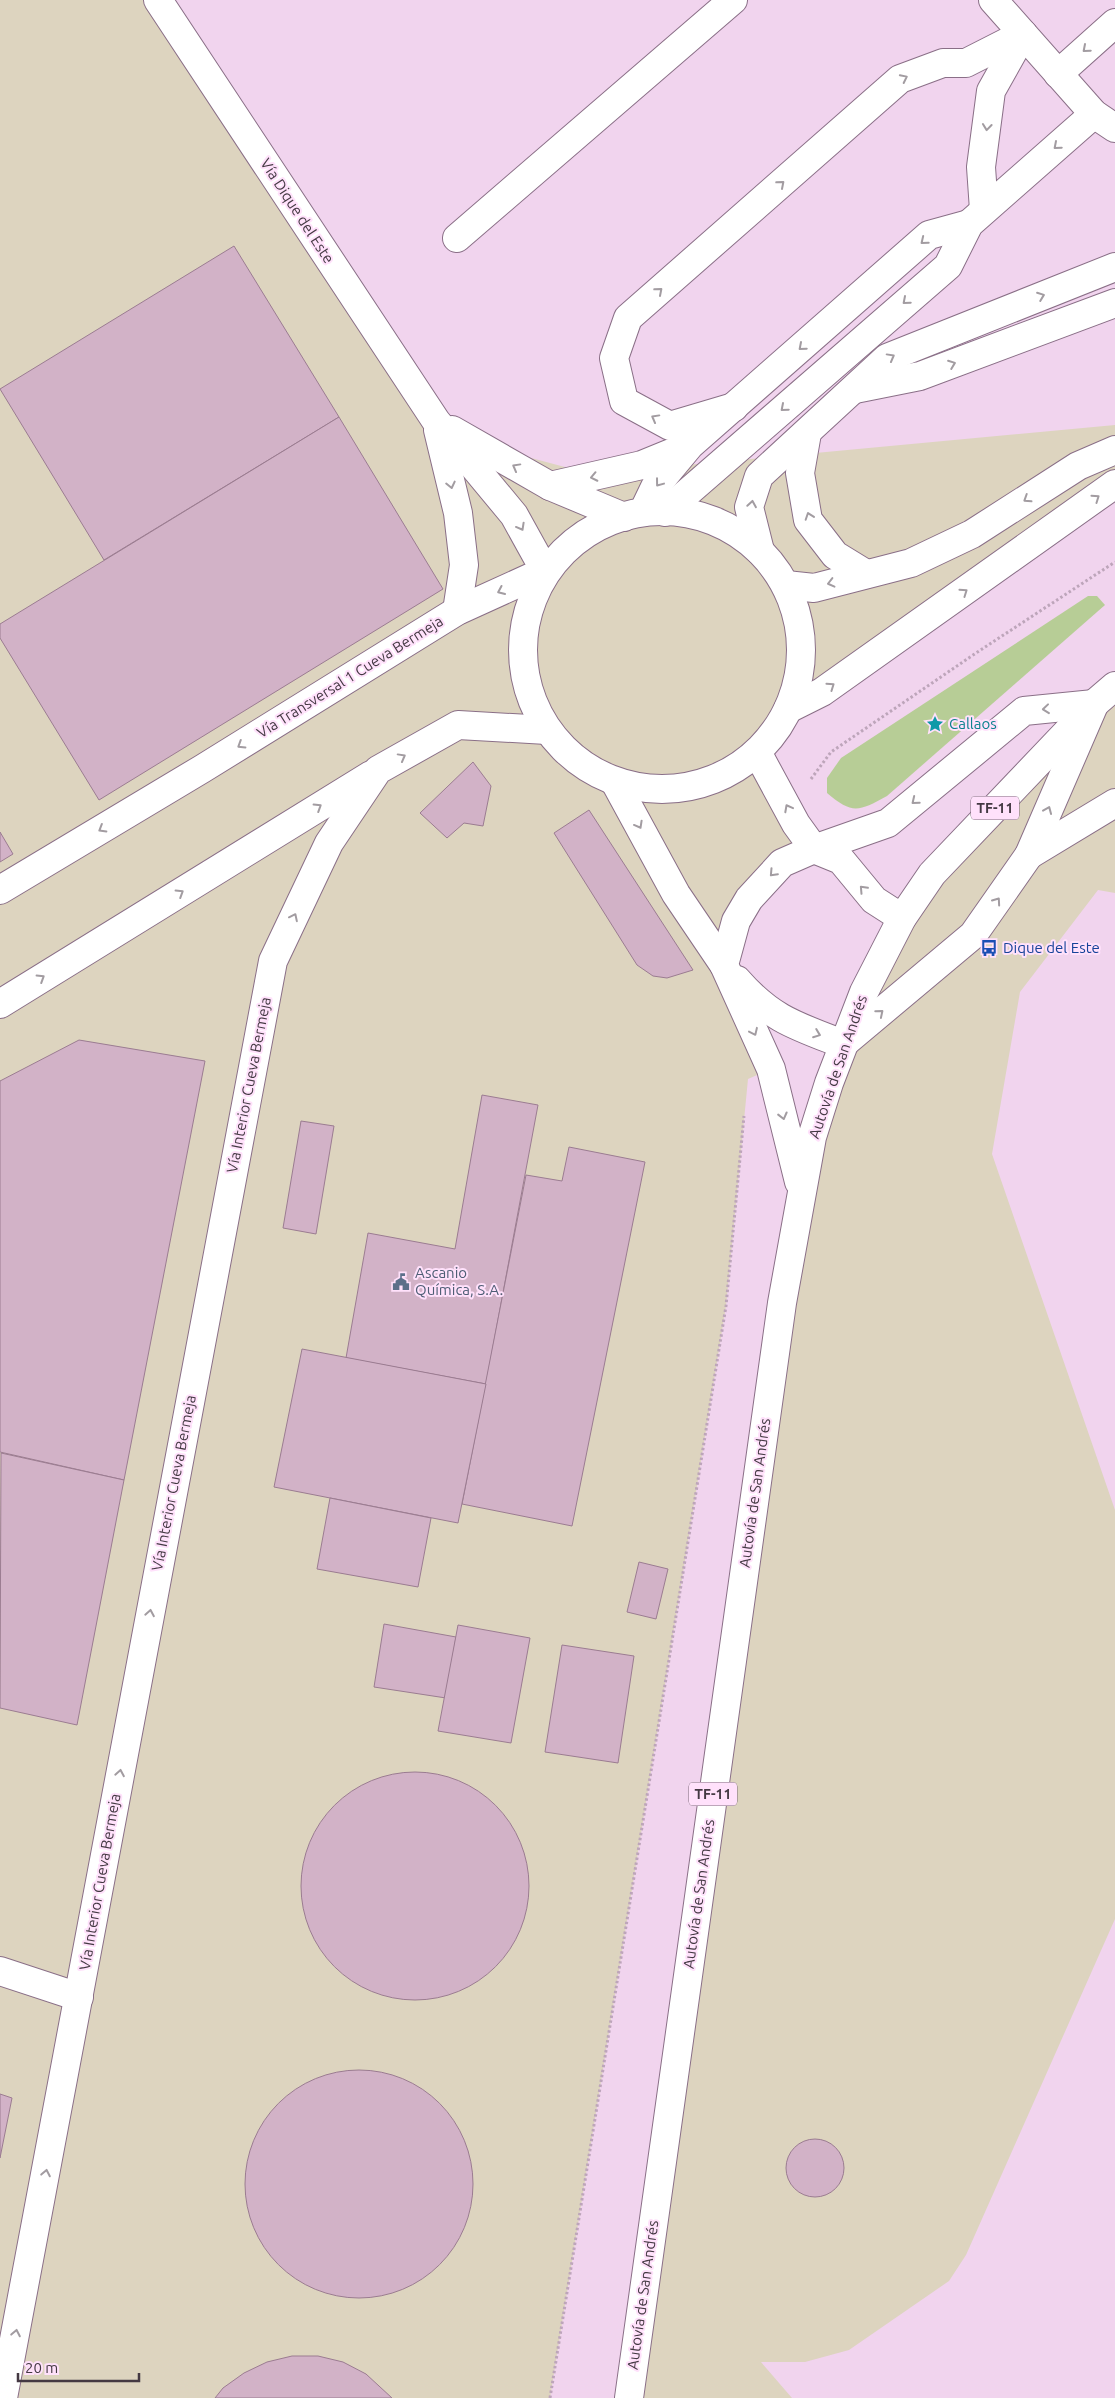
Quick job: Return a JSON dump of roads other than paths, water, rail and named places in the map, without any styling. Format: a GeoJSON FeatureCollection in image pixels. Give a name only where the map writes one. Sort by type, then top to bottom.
{"type":"FeatureCollection","features":[{"type":"Feature","properties":{"kind":"street","name":"Vía Dique del Este"},"geometry":{"type":"LineString","coordinates":[[158,0],[436,421]]}},
{"type":"Feature","properties":{"kind":"street"},"geometry":{"type":"LineString","coordinates":[[457,238],[733,0]]}},
{"type":"Feature","properties":{"kind":"street"},"geometry":{"type":"LineString","coordinates":[[644,514],[655,487],[690,445],[929,235],[976,217],[1105,121],[1058,74],[993,0]]}},
{"type":"Feature","properties":{"kind":"street"},"geometry":{"type":"LineString","coordinates":[[1058,74],[1115,23]]}},
{"type":"Feature","properties":{"kind":"street"},"geometry":{"type":"LineString","coordinates":[[734,407],[670,426],[624,401],[614,358],[628,318],[900,79],[943,63],[966,63],[1023,34]]}},
{"type":"Feature","properties":{"kind":"street"},"geometry":{"type":"LineString","coordinates":[[644,514],[948,266],[976,217],[991,91],[1023,34]]}},
{"type":"Feature","properties":{"kind":"street"},"geometry":{"type":"LineString","coordinates":[[966,63],[991,91]]}},
{"type":"Feature","properties":{"kind":"street"},"geometry":{"type":"LineString","coordinates":[[760,551],[749,507],[760,476],[887,358],[1115,267]]}},
{"type":"Feature","properties":{"kind":"street"},"geometry":{"type":"LineString","coordinates":[[854,389],[920,376],[1115,303]]}},
{"type":"Feature","properties":{"kind":"street"},"geometry":{"type":"LineString","coordinates":[[436,421],[550,486],[644,514]]}},
{"type":"Feature","properties":{"kind":"street"},"geometry":{"type":"LineString","coordinates":[[436,421],[514,515],[545,571]]}},
{"type":"Feature","properties":{"kind":"street"},"geometry":{"type":"LineString","coordinates":[[436,421],[458,513],[464,565],[457,611]]}},
{"type":"Feature","properties":{"kind":"street"},"geometry":{"type":"LineString","coordinates":[[807,433],[800,473],[808,520],[835,554],[866,574]]}},
{"type":"Feature","properties":{"kind":"street"},"geometry":{"type":"LineString","coordinates":[[550,486],[642,465],[690,445]]}},
{"type":"Feature","properties":{"kind":"street"},"geometry":{"type":"LineString","coordinates":[[786,585],[814,588],[911,563],[972,534],[1078,466],[1115,450]]}},
{"type":"Feature","properties":{"kind":"street"},"geometry":{"type":"LineString","coordinates":[[788,709],[822,692],[1115,484]]}},
{"type":"Feature","properties":{"kind":"street"},"geometry":{"type":"LineString","coordinates":[[686,513],[726,526],[760,551],[786,585],[800,625],[800,668],[788,709],[774,733],[758,752],[726,774],[691,787],[652,790],[615,782],[589,770],[566,752],[547,730],[528,692],[522,649],[529,606],[545,571],[574,542],[607,522],[644,514],[686,513]]}},
{"type":"Feature","properties":{"kind":"street","name":"Vía Transversal 1 Cueva Bermeja"},"geometry":{"type":"LineString","coordinates":[[0,890],[202,769],[457,611],[545,571]]}},
{"type":"Feature","properties":{"kind":"street","name":"Autovía de San Andrés"},"geometry":{"type":"LineString","coordinates":[[629,2398],[780,1313],[812,1137],[843,1044],[864,992],[902,918],[932,874],[1094,704],[1115,686]]}},
{"type":"Feature","properties":{"kind":"street"},"geometry":{"type":"LineString","coordinates":[[615,782],[676,894],[724,965],[757,1002],[790,1024],[843,1044],[972,935],[1029,855],[1094,704],[1024,711],[888,823],[814,849],[782,863],[749,899],[736,922],[724,965],[771,1069],[801,1190]]}},
{"type":"Feature","properties":{"kind":"street","name":"Vía Interior Cueva Bermeja"},"geometry":{"type":"LineString","coordinates":[[3,2398],[273,961],[329,843],[378,770],[458,725],[547,730]]}},
{"type":"Feature","properties":{"kind":"street"},"geometry":{"type":"LineString","coordinates":[[758,752],[790,812],[814,849],[841,860],[874,900],[902,918]]}},
{"type":"Feature","properties":{"kind":"street"},"geometry":{"type":"LineString","coordinates":[[0,1004],[378,770]]}},
{"type":"Feature","properties":{"kind":"street"},"geometry":{"type":"LineString","coordinates":[[1029,855],[1115,804]]}},
{"type":"Feature","properties":{"kind":"street"},"geometry":{"type":"LineString","coordinates":[[0,1971],[79,1997]]}},
{"type":"Feature","properties":{"kind":"place","name":"Callaos"},"geometry":{"type":"Point","coordinates":[935,724]}},
{"type":"Feature","properties":{"kind":"place","name":"Dique del Este"},"geometry":{"type":"Point","coordinates":[989,948]}},
{"type":"Feature","properties":{"kind":"place","name":"Ascanio Química, S.A."},"geometry":{"type":"Point","coordinates":[401,1282]}}]}
